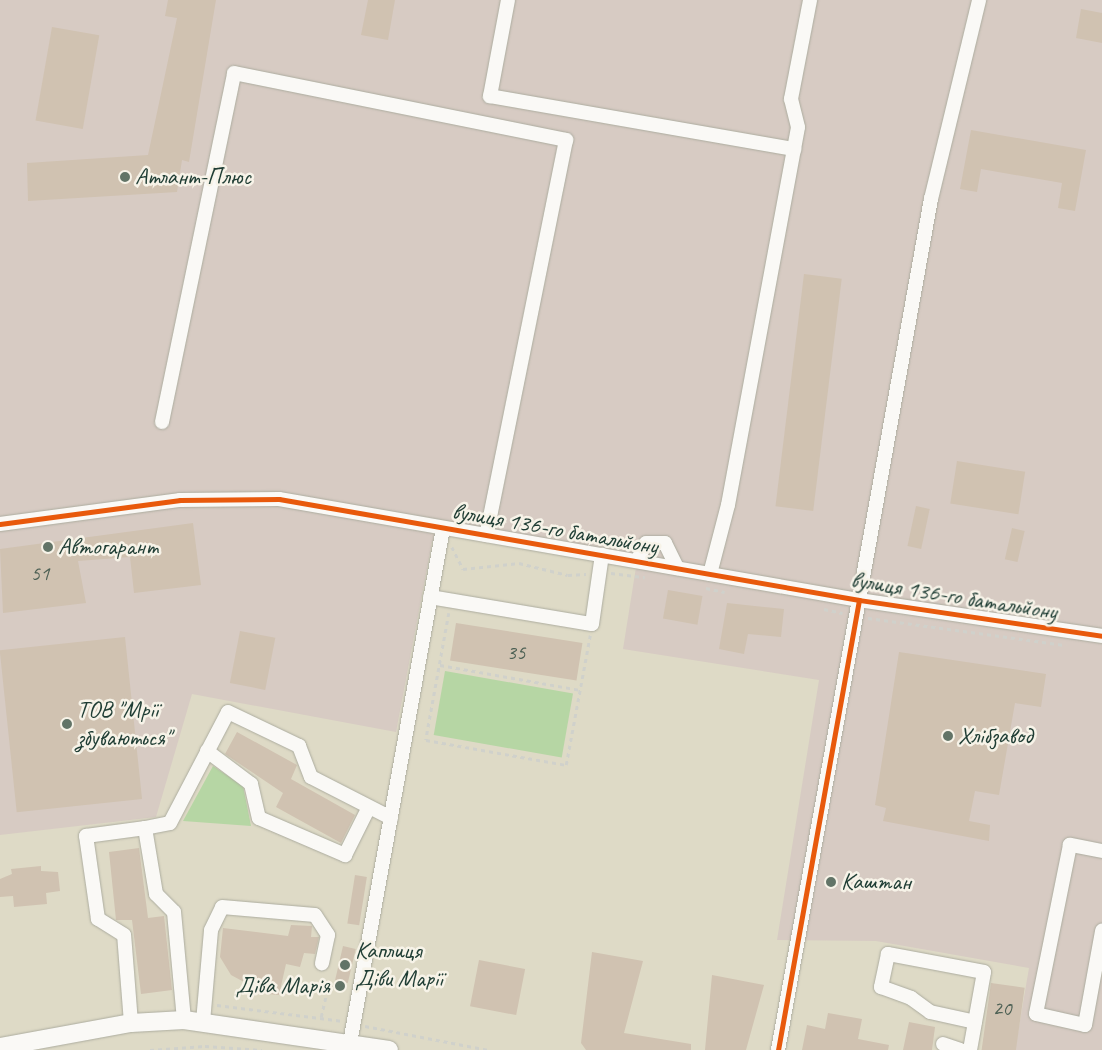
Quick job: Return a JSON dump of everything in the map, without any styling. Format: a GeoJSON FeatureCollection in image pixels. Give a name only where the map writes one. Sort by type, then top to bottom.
{"type":"FeatureCollection","features":[{"type":"Feature","properties":{"kind":"main road"},"geometry":{"type":"LineString","coordinates":[[0,1047],[43,1044],[131,1023],[184,1020],[389,1050]]}},
{"type":"Feature","properties":{"kind":"street"},"geometry":{"type":"LineString","coordinates":[[508,0],[490,96],[794,149]]}},
{"type":"Feature","properties":{"kind":"street"},"geometry":{"type":"LineString","coordinates":[[710,574],[728,505],[798,127],[791,99],[810,0]]}},
{"type":"Feature","properties":{"kind":"street"},"geometry":{"type":"LineString","coordinates":[[778,1050],[931,199],[978,0]]}},
{"type":"Feature","properties":{"kind":"street"},"geometry":{"type":"LineString","coordinates":[[162,422],[234,73],[566,140],[486,535]]}},
{"type":"Feature","properties":{"kind":"street","name":"вулиця 136-го батальйону"},"geometry":{"type":"LineString","coordinates":[[0,524],[180,500],[279,499],[859,600],[1102,636]]}},
{"type":"Feature","properties":{"kind":"street"},"geometry":{"type":"LineString","coordinates":[[358,1046],[391,818],[443,528]]}},
{"type":"Feature","properties":{"kind":"street"},"geometry":{"type":"LineString","coordinates":[[637,561],[646,542],[665,543],[677,568]]}},
{"type":"Feature","properties":{"kind":"street"},"geometry":{"type":"LineString","coordinates":[[430,597],[592,624],[602,555]]}},
{"type":"Feature","properties":{"kind":"street"},"geometry":{"type":"LineString","coordinates":[[131,1023],[124,935],[98,919],[86,836],[170,823],[228,712],[299,746],[310,777],[368,809],[391,818]]}},
{"type":"Feature","properties":{"kind":"street"},"geometry":{"type":"LineString","coordinates":[[207,751],[251,784],[259,818],[345,855],[368,809]]}},
{"type":"Feature","properties":{"kind":"street"},"geometry":{"type":"LineString","coordinates":[[145,828],[156,894],[174,912],[184,1020]]}},
{"type":"Feature","properties":{"kind":"street"},"geometry":{"type":"LineString","coordinates":[[1102,851],[1070,845],[1036,1014],[1085,1025],[1102,931]]}},
{"type":"Feature","properties":{"kind":"street"},"geometry":{"type":"LineString","coordinates":[[203,1022],[211,930],[222,907],[315,915],[328,935],[322,964]]}},
{"type":"Feature","properties":{"kind":"street"},"geometry":{"type":"LineString","coordinates":[[970,1050],[984,972],[888,954],[881,987],[911,998],[930,1012],[975,1022]]}},
{"type":"Feature","properties":{"kind":"street"},"geometry":{"type":"LineString","coordinates":[[942,1044],[960,1050]]}},
{"type":"Feature","properties":{"kind":"path"},"geometry":{"type":"LineString","coordinates":[[447,546],[454,547],[463,569],[519,562],[568,575],[597,574]]}},
{"type":"Feature","properties":{"kind":"path"},"geometry":{"type":"LineString","coordinates":[[607,573],[649,576]]}},
{"type":"Feature","properties":{"kind":"path"},"geometry":{"type":"LineString","coordinates":[[700,586],[728,592]]}},
{"type":"Feature","properties":{"kind":"path"},"geometry":{"type":"LineString","coordinates":[[451,600],[426,740],[548,761],[566,764],[592,624]]}},
{"type":"Feature","properties":{"kind":"path"},"geometry":{"type":"LineString","coordinates":[[821,608],[849,614]]}},
{"type":"Feature","properties":{"kind":"path"},"geometry":{"type":"LineString","coordinates":[[859,616],[1072,646]]}},
{"type":"Feature","properties":{"kind":"path"},"geometry":{"type":"LineString","coordinates":[[440,665],[580,690]]}},
{"type":"Feature","properties":{"kind":"path"},"geometry":{"type":"LineString","coordinates":[[321,1017],[330,979]]}},
{"type":"Feature","properties":{"kind":"path"},"geometry":{"type":"LineString","coordinates":[[150,1050],[204,1046],[262,1050]]}},
{"type":"Feature","properties":{"kind":"shaded area"},"geometry":{"type":"Polygon","coordinates":[[[0,0],[1102,0],[1102,1050],[1015,1050],[1029,968],[876,941],[777,940],[819,680],[623,649],[637,561],[443,528],[432,542],[396,732],[192,694],[156,817],[0,835],[0,0]]]}},
{"type":"Feature","properties":{"kind":"green space"},"geometry":{"type":"Polygon","coordinates":[[[445,671],[573,694],[562,758],[434,735],[445,671]]]}},
{"type":"Feature","properties":{"kind":"green space"},"geometry":{"type":"Polygon","coordinates":[[[213,766],[243,786],[251,826],[183,821],[213,766]]]}},
{"type":"Feature","properties":{"kind":"building"},"geometry":{"type":"Polygon","coordinates":[[[168,0],[216,0],[189,162],[182,160],[177,192],[28,201],[27,163],[148,155],[177,18],[165,16],[168,0]]]}},
{"type":"Feature","properties":{"kind":"building"},"geometry":{"type":"Polygon","coordinates":[[[368,0],[395,0],[388,40],[361,35],[368,0]]]}},
{"type":"Feature","properties":{"kind":"building"},"geometry":{"type":"Polygon","coordinates":[[[1081,9],[1102,13],[1102,43],[1076,38],[1081,9]]]}},
{"type":"Feature","properties":{"kind":"building"},"geometry":{"type":"Polygon","coordinates":[[[52,27],[99,35],[83,129],[36,121],[52,27]]]}},
{"type":"Feature","properties":{"kind":"building"},"geometry":{"type":"Polygon","coordinates":[[[971,130],[1086,150],[1075,211],[1058,208],[1062,183],[981,169],[977,192],[960,189],[971,130]]]}},
{"type":"Feature","properties":{"kind":"building"},"geometry":{"type":"Polygon","coordinates":[[[804,274],[842,279],[813,511],[775,506],[804,274]]]}},
{"type":"Feature","properties":{"kind":"building"},"geometry":{"type":"Polygon","coordinates":[[[957,461],[1025,472],[1018,514],[950,503],[957,461]]]}},
{"type":"Feature","properties":{"kind":"building"},"geometry":{"type":"Polygon","coordinates":[[[916,506],[930,509],[921,549],[907,546],[916,506]]]}},
{"type":"Feature","properties":{"kind":"building"},"geometry":{"type":"Polygon","coordinates":[[[193,523],[201,585],[134,593],[130,557],[78,561],[86,603],[3,613],[0,549],[193,523]]]}},
{"type":"Feature","properties":{"kind":"building"},"geometry":{"type":"Polygon","coordinates":[[[1012,528],[1025,531],[1017,562],[1005,559],[1012,528]]]}},
{"type":"Feature","properties":{"kind":"building"},"geometry":{"type":"Polygon","coordinates":[[[668,590],[702,596],[697,625],[663,619],[668,590]]]}},
{"type":"Feature","properties":{"kind":"building"},"geometry":{"type":"Polygon","coordinates":[[[727,603],[784,609],[781,637],[748,634],[744,654],[719,649],[727,603]]]}},
{"type":"Feature","properties":{"kind":"building"},"geometry":{"type":"Polygon","coordinates":[[[456,623],[582,643],[576,681],[450,661],[456,623]]]}},
{"type":"Feature","properties":{"kind":"building"},"geometry":{"type":"Polygon","coordinates":[[[240,631],[275,638],[265,690],[230,683],[240,631]]]}},
{"type":"Feature","properties":{"kind":"building","name":"ТОВ \"Мрії збуваються\""},"geometry":{"type":"Polygon","coordinates":[[[125,637],[142,799],[17,812],[0,650],[125,637]]]}},
{"type":"Feature","properties":{"kind":"building","name":"Хлібзавод"},"geometry":{"type":"Polygon","coordinates":[[[899,652],[1046,674],[1041,707],[1015,703],[999,795],[975,791],[969,821],[990,825],[989,841],[883,821],[886,808],[875,805],[899,652]]]}},
{"type":"Feature","properties":{"kind":"building"},"geometry":{"type":"Polygon","coordinates":[[[237,732],[297,765],[291,779],[355,815],[341,843],[276,807],[283,793],[225,754],[237,732]]]}},
{"type":"Feature","properties":{"kind":"building"},"geometry":{"type":"Polygon","coordinates":[[[139,848],[148,918],[164,916],[172,990],[141,994],[132,920],[116,920],[109,852],[139,848]]]}},
{"type":"Feature","properties":{"kind":"building"},"geometry":{"type":"Polygon","coordinates":[[[41,866],[41,871],[58,872],[60,891],[46,893],[47,904],[14,907],[13,896],[0,897],[0,879],[12,874],[11,869],[41,866]]]}},
{"type":"Feature","properties":{"kind":"building"},"geometry":{"type":"Polygon","coordinates":[[[355,875],[367,877],[359,925],[347,923],[355,875]]]}},
{"type":"Feature","properties":{"kind":"building"},"geometry":{"type":"Polygon","coordinates":[[[291,925],[312,926],[311,937],[319,937],[315,954],[304,953],[300,967],[286,964],[279,995],[244,992],[244,982],[231,975],[220,957],[223,928],[288,936],[291,925]]]}},
{"type":"Feature","properties":{"kind":"building","name":"Каплиця Діви Марії"},"geometry":{"type":"Polygon","coordinates":[[[343,946],[356,949],[348,983],[335,980],[343,946]]]}},
{"type":"Feature","properties":{"kind":"building"},"geometry":{"type":"Polygon","coordinates":[[[592,952],[643,961],[624,1033],[691,1044],[691,1050],[586,1050],[581,1043],[592,952]]]}},
{"type":"Feature","properties":{"kind":"building"},"geometry":{"type":"Polygon","coordinates":[[[479,960],[525,969],[516,1015],[470,1006],[479,960]]]}},
{"type":"Feature","properties":{"kind":"building"},"geometry":{"type":"Polygon","coordinates":[[[712,975],[764,985],[746,1050],[705,1050],[712,975]]]}},
{"type":"Feature","properties":{"kind":"building"},"geometry":{"type":"Polygon","coordinates":[[[991,983],[1025,988],[1016,1050],[982,1050],[991,983]]]}},
{"type":"Feature","properties":{"kind":"building"},"geometry":{"type":"Polygon","coordinates":[[[828,1013],[862,1019],[858,1039],[889,1045],[888,1050],[802,1050],[807,1025],[825,1029],[828,1013]]]}},
{"type":"Feature","properties":{"kind":"building"},"geometry":{"type":"Polygon","coordinates":[[[909,1022],[935,1027],[932,1050],[903,1050],[909,1022]]]}},
{"type":"Feature","properties":{"kind":"cycle path"},"geometry":{"type":"LineString","coordinates":[[0,524],[180,500],[279,499],[859,600],[1102,636]]}},
{"type":"Feature","properties":{"kind":"cycle path"},"geometry":{"type":"LineString","coordinates":[[778,1050],[859,600]]}},
{"type":"Feature","properties":{"kind":"place","name":"Атлант-Плюс"},"geometry":{"type":"Point","coordinates":[125,177]}},
{"type":"Feature","properties":{"kind":"place","name":"Автогарант"},"geometry":{"type":"Point","coordinates":[48,547]}},
{"type":"Feature","properties":{"kind":"place","name":"ТОВ \"Мрії збуваються\""},"geometry":{"type":"Point","coordinates":[67,724]}},
{"type":"Feature","properties":{"kind":"place","name":"Хлібзавод"},"geometry":{"type":"Point","coordinates":[948,736]}},
{"type":"Feature","properties":{"kind":"place","name":"Каштан"},"geometry":{"type":"Point","coordinates":[831,882]}},
{"type":"Feature","properties":{"kind":"place","name":"Каплиця Діви Марії"},"geometry":{"type":"Point","coordinates":[345,965]}},
{"type":"Feature","properties":{"kind":"place","name":"Діва Марія"},"geometry":{"type":"Point","coordinates":[340,986]}}]}
